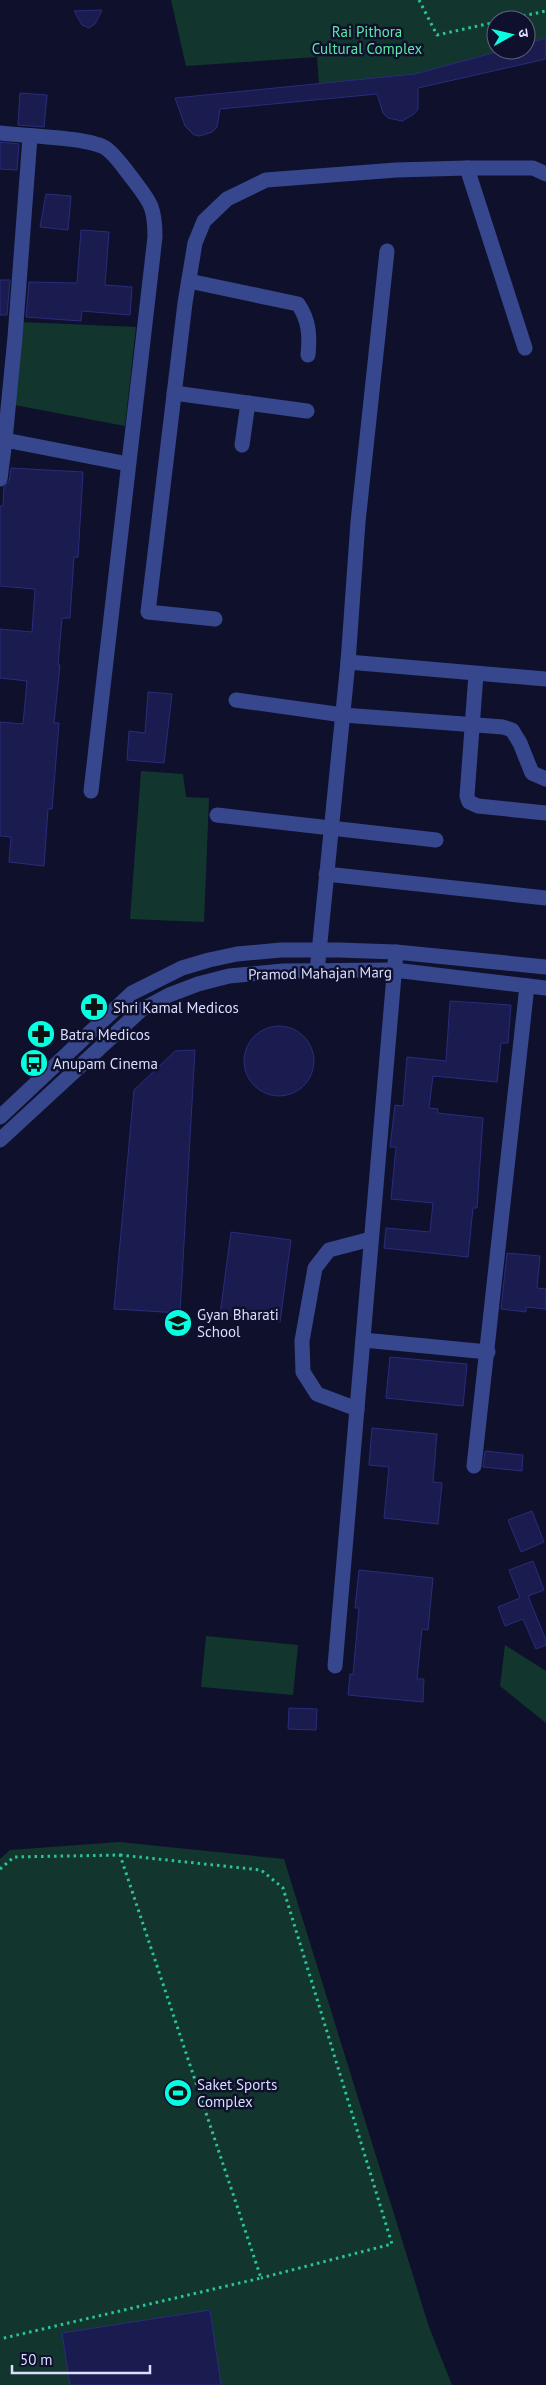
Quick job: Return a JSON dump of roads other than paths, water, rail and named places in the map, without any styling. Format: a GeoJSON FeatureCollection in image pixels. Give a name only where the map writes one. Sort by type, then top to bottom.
{"type":"FeatureCollection","features":[{"type":"Feature","properties":{"kind":"street"},"geometry":{"type":"LineString","coordinates":[[0,133],[30,137],[86,140],[105,147],[117,159],[151,203],[155,220],[155,237],[91,791]]}},
{"type":"Feature","properties":{"kind":"street"},"geometry":{"type":"LineString","coordinates":[[0,479],[15,337],[30,137]]}},
{"type":"Feature","properties":{"kind":"street"},"geometry":{"type":"LineString","coordinates":[[214,619],[148,612],[189,281],[195,243],[204,221],[227,199],[266,180],[396,170],[467,168],[533,168],[546,174]]}},
{"type":"Feature","properties":{"kind":"street"},"geometry":{"type":"LineString","coordinates":[[467,168],[525,348]]}},
{"type":"Feature","properties":{"kind":"street"},"geometry":{"type":"LineString","coordinates":[[317,972],[348,662],[358,522],[387,251]]}},
{"type":"Feature","properties":{"kind":"street"},"geometry":{"type":"LineString","coordinates":[[189,281],[298,304],[310,332],[308,355]]}},
{"type":"Feature","properties":{"kind":"street"},"geometry":{"type":"LineString","coordinates":[[174,392],[306,410]]}},
{"type":"Feature","properties":{"kind":"street"},"geometry":{"type":"LineString","coordinates":[[242,445],[248,402]]}},
{"type":"Feature","properties":{"kind":"street"},"geometry":{"type":"LineString","coordinates":[[5,440],[128,464]]}},
{"type":"Feature","properties":{"kind":"street"},"geometry":{"type":"LineString","coordinates":[[348,662],[546,679]]}},
{"type":"Feature","properties":{"kind":"street"},"geometry":{"type":"LineString","coordinates":[[476,674],[467,796],[469,802],[478,806],[546,813]]}},
{"type":"Feature","properties":{"kind":"street"},"geometry":{"type":"LineString","coordinates":[[236,700],[342,715],[512,730],[520,743],[532,773],[546,779]]}},
{"type":"Feature","properties":{"kind":"street"},"geometry":{"type":"LineString","coordinates":[[217,815],[436,840]]}},
{"type":"Feature","properties":{"kind":"street"},"geometry":{"type":"LineString","coordinates":[[326,874],[546,898]]}},
{"type":"Feature","properties":{"kind":"street"},"geometry":{"type":"LineString","coordinates":[[281,950],[283,971]]}},
{"type":"Feature","properties":{"kind":"street","name":"Pramod Mahajan Marg"},"geometry":{"type":"LineString","coordinates":[[0,1117],[132,993],[157,979],[209,960],[237,954],[281,950],[396,952],[546,967]]}},
{"type":"Feature","properties":{"kind":"street"},"geometry":{"type":"LineString","coordinates":[[335,1666],[396,952]]}},
{"type":"Feature","properties":{"kind":"street","name":"Pramod Mahajan Marg"},"geometry":{"type":"LineString","coordinates":[[0,1140],[141,1010],[169,995],[198,984],[229,976],[283,971],[394,970],[546,988]]}},
{"type":"Feature","properties":{"kind":"street"},"geometry":{"type":"LineString","coordinates":[[474,1466],[527,986]]}},
{"type":"Feature","properties":{"kind":"street"},"geometry":{"type":"LineString","coordinates":[[357,1409],[317,1394],[303,1372],[302,1341],[315,1268],[329,1250],[371,1239]]}},
{"type":"Feature","properties":{"kind":"street"},"geometry":{"type":"LineString","coordinates":[[362,1340],[488,1352]]}},
{"type":"Feature","properties":{"kind":"place","name":"Shri Kamal Medicos"},"geometry":{"type":"Point","coordinates":[94,1007]}},
{"type":"Feature","properties":{"kind":"place","name":"Batra Medicos"},"geometry":{"type":"Point","coordinates":[41,1034]}},
{"type":"Feature","properties":{"kind":"place","name":"Anupam Cinema"},"geometry":{"type":"Point","coordinates":[34,1063]}},
{"type":"Feature","properties":{"kind":"place","name":"Gyan Bharati School"},"geometry":{"type":"Point","coordinates":[178,1323]}},
{"type":"Feature","properties":{"kind":"place","name":"Saket Sports Complex"},"geometry":{"type":"Point","coordinates":[178,2093]}},
{"type":"Feature","properties":{"kind":"park label","name":"Rai Pithora Cultural Complex"},"geometry":{"type":"Point","coordinates":[367,40]}}]}
